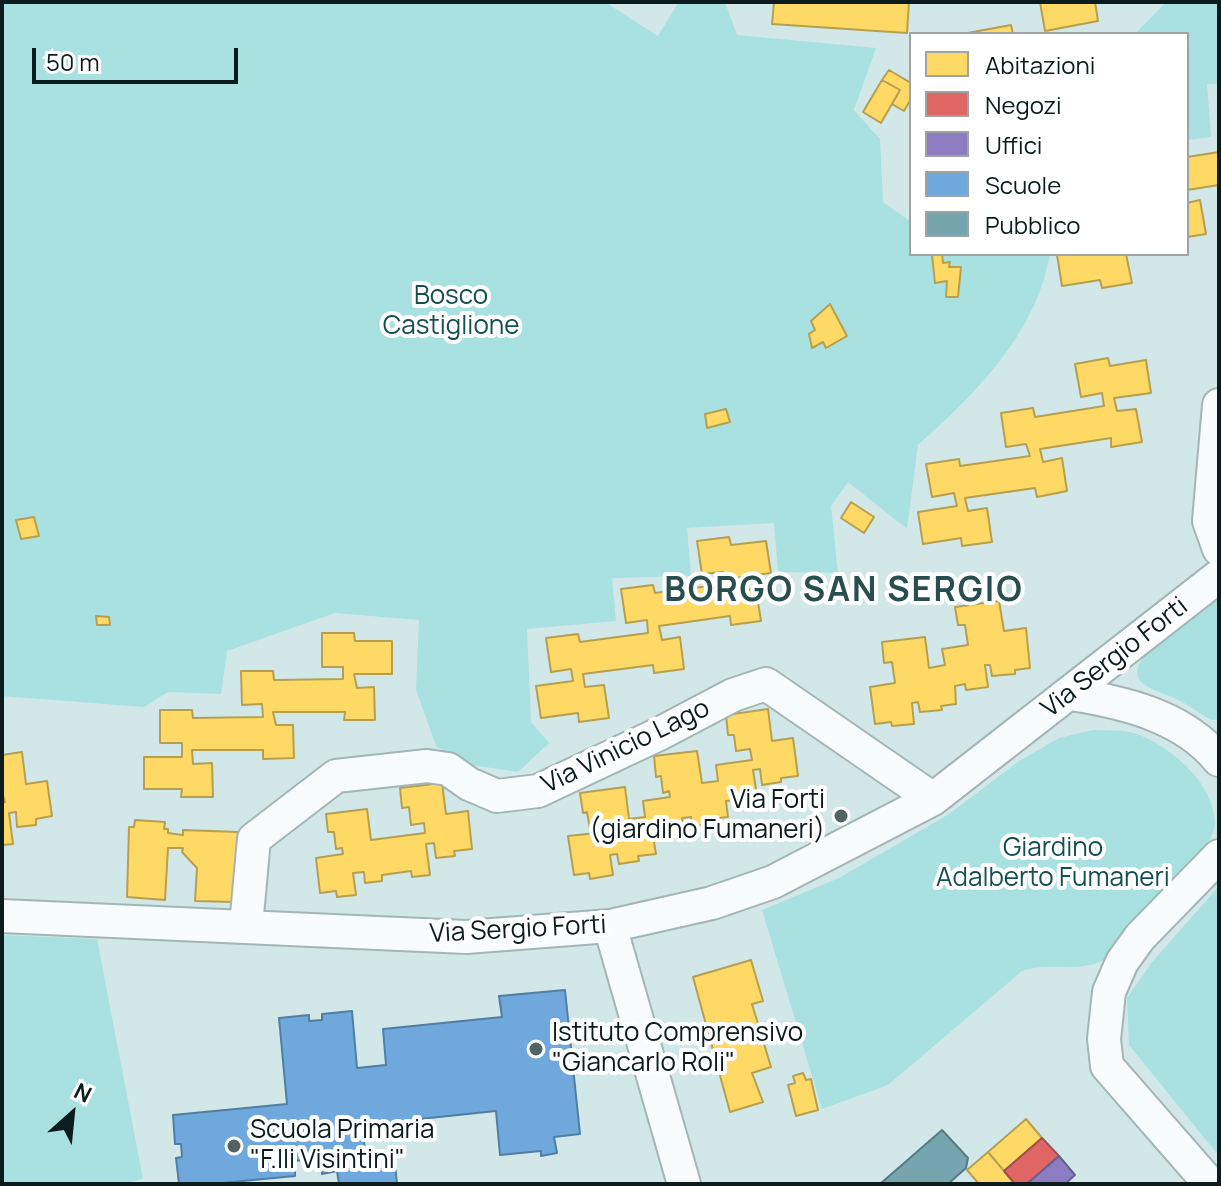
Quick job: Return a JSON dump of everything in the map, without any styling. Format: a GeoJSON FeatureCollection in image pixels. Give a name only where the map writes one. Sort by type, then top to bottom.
{"type":"FeatureCollection","features":[{"type":"Feature","properties":{"kind":"street"},"geometry":{"type":"LineString","coordinates":[[1214,535],[1219,405]]}},
{"type":"Feature","properties":{"kind":"street","name":"Via Sergio Forti"},"geometry":{"type":"LineString","coordinates":[[2,916],[466,937],[610,926],[712,903],[773,882],[933,799],[1219,576]]}},
{"type":"Feature","properties":{"kind":"street","name":"Via Vinicio Lago"},"geometry":{"type":"LineString","coordinates":[[246,926],[254,839],[336,776],[427,766],[448,769],[469,784],[497,796],[538,791],[733,695],[766,684],[933,799]]}},
{"type":"Feature","properties":{"kind":"street"},"geometry":{"type":"LineString","coordinates":[[1070,694],[1106,699],[1145,711],[1179,727],[1219,760]]}},
{"type":"Feature","properties":{"kind":"street"},"geometry":{"type":"LineString","coordinates":[[1210,1184],[1107,1066],[1104,1039],[1109,992],[1122,962],[1140,937],[1219,856]]}},
{"type":"Feature","properties":{"kind":"street"},"geometry":{"type":"LineString","coordinates":[[610,926],[684,1184]]}},
{"type":"Feature","properties":{"kind":"green space","name":"Bosco Castiglione"},"geometry":{"type":"Polygon","coordinates":[[[2,2],[605,2],[658,36],[678,3],[725,2],[737,35],[876,48],[854,110],[880,139],[883,202],[909,221],[909,256],[1050,256],[1043,283],[1017,336],[982,383],[918,445],[907,529],[848,482],[831,506],[838,573],[778,572],[774,523],[687,528],[691,576],[612,578],[616,621],[527,629],[531,722],[549,743],[518,772],[465,764],[436,746],[416,690],[419,620],[335,613],[227,651],[221,694],[168,692],[144,707],[2,696],[2,2]]]}},
{"type":"Feature","properties":{"kind":"green space"},"geometry":{"type":"Polygon","coordinates":[[[1166,2],[1219,2],[1219,84],[1207,84],[1211,137],[1189,140],[1189,32],[1137,32],[1166,2]]]}},
{"type":"Feature","properties":{"kind":"green space"},"geometry":{"type":"Polygon","coordinates":[[[1219,598],[1219,719],[1212,720],[1145,685],[1137,674],[1145,655],[1219,598]]]}},
{"type":"Feature","properties":{"kind":"green space","name":"Giardino Adalberto Fumaneri"},"geometry":{"type":"Polygon","coordinates":[[[1093,730],[1137,734],[1164,748],[1190,769],[1208,796],[1213,810],[1215,825],[1205,848],[1106,958],[1087,966],[1022,971],[888,1085],[822,1109],[762,910],[839,878],[949,814],[1019,761],[1059,738],[1093,730]]]}},
{"type":"Feature","properties":{"kind":"green space"},"geometry":{"type":"Polygon","coordinates":[[[1219,886],[1219,1156],[1129,1045],[1127,998],[1152,962],[1219,886]]]}},
{"type":"Feature","properties":{"kind":"green space"},"geometry":{"type":"Polygon","coordinates":[[[2,935],[97,939],[143,1179],[120,1184],[2,1184],[2,935]]]}},
{"type":"Feature","properties":{"kind":"building: Abitazioni"},"geometry":{"type":"Polygon","coordinates":[[[774,2],[909,2],[907,33],[772,24],[774,2]]]}},
{"type":"Feature","properties":{"kind":"building: Abitazioni"},"geometry":{"type":"Polygon","coordinates":[[[1040,2],[1095,2],[1098,21],[1045,31],[1040,2]]]}},
{"type":"Feature","properties":{"kind":"building: Abitazioni"},"geometry":{"type":"Polygon","coordinates":[[[1011,25],[1013,32],[973,32],[1011,25]]]}},
{"type":"Feature","properties":{"kind":"building: Abitazioni"},"geometry":{"type":"Polygon","coordinates":[[[889,70],[909,82],[909,102],[904,111],[892,104],[900,90],[882,80],[889,70]]]}},
{"type":"Feature","properties":{"kind":"building: Abitazioni"},"geometry":{"type":"Polygon","coordinates":[[[882,80],[900,90],[881,123],[863,112],[882,80]]]}},
{"type":"Feature","properties":{"kind":"building: Abitazioni"},"geometry":{"type":"Polygon","coordinates":[[[1219,152],[1219,185],[1189,190],[1189,157],[1219,152]]]}},
{"type":"Feature","properties":{"kind":"building: Abitazioni"},"geometry":{"type":"Polygon","coordinates":[[[1200,200],[1206,234],[1189,237],[1189,203],[1200,200]]]}},
{"type":"Feature","properties":{"kind":"building: Abitazioni"},"geometry":{"type":"Polygon","coordinates":[[[932,256],[942,256],[943,263],[950,262],[949,267],[961,267],[958,297],[946,297],[947,281],[935,283],[932,256]]]}},
{"type":"Feature","properties":{"kind":"building: Abitazioni"},"geometry":{"type":"Polygon","coordinates":[[[1057,256],[1126,256],[1132,283],[1102,288],[1100,280],[1062,286],[1057,256]]]}},
{"type":"Feature","properties":{"kind":"building: Abitazioni"},"geometry":{"type":"Polygon","coordinates":[[[830,304],[847,336],[826,348],[823,342],[812,348],[809,334],[815,330],[811,321],[830,304]]]}},
{"type":"Feature","properties":{"kind":"building: Abitazioni"},"geometry":{"type":"Polygon","coordinates":[[[1108,358],[1110,366],[1146,360],[1151,393],[1114,398],[1117,411],[1136,409],[1142,442],[1111,447],[1111,438],[1040,449],[1043,462],[1062,458],[1067,491],[1037,497],[1035,488],[965,498],[968,511],[987,508],[992,542],[962,546],[961,538],[923,544],[918,512],[957,506],[954,493],[932,497],[926,464],[959,459],[960,466],[1030,456],[1026,444],[1006,447],[1001,413],[1033,408],[1035,417],[1104,406],[1102,393],[1081,397],[1075,364],[1108,358]]]}},
{"type":"Feature","properties":{"kind":"building: Abitazioni"},"geometry":{"type":"Polygon","coordinates":[[[726,409],[730,422],[707,428],[705,414],[726,409]]]}},
{"type":"Feature","properties":{"kind":"building: Abitazioni"},"geometry":{"type":"Polygon","coordinates":[[[851,502],[874,517],[864,533],[841,518],[851,502]]]}},
{"type":"Feature","properties":{"kind":"building: Abitazioni"},"geometry":{"type":"Polygon","coordinates":[[[34,517],[39,536],[21,539],[16,520],[34,517]]]}},
{"type":"Feature","properties":{"kind":"building: Abitazioni"},"geometry":{"type":"Polygon","coordinates":[[[729,537],[731,545],[766,541],[771,573],[734,578],[737,591],[756,589],[761,621],[731,625],[730,616],[659,626],[662,640],[680,637],[684,669],[654,673],[653,665],[583,674],[585,687],[604,685],[609,718],[579,722],[578,713],[541,718],[536,686],[573,681],[571,669],[551,672],[546,638],[578,634],[580,642],[648,633],[647,620],[626,623],[621,589],[653,585],[655,593],[724,584],[723,572],[702,574],[697,541],[729,537]]]}},
{"type":"Feature","properties":{"kind":"building: Abitazioni"},"geometry":{"type":"Polygon","coordinates":[[[999,601],[1004,631],[1026,628],[1030,668],[1015,670],[1015,674],[992,676],[990,665],[985,665],[988,687],[966,690],[965,684],[955,686],[956,704],[941,706],[942,710],[920,712],[918,702],[912,703],[914,724],[875,724],[870,687],[895,683],[892,662],[884,663],[882,642],[925,637],[929,668],[945,665],[942,649],[968,645],[965,625],[958,625],[955,607],[999,601]]]}},
{"type":"Feature","properties":{"kind":"building: Abitazioni"},"geometry":{"type":"Polygon","coordinates":[[[96,616],[109,617],[110,625],[97,625],[96,616]]]}},
{"type":"Feature","properties":{"kind":"building: Abitazioni"},"geometry":{"type":"Polygon","coordinates":[[[322,633],[354,633],[355,641],[392,641],[392,674],[354,674],[357,688],[374,687],[375,720],[344,720],[345,712],[273,712],[276,725],[293,725],[294,758],[263,759],[263,750],[192,750],[193,764],[212,763],[213,797],[181,797],[182,789],[144,789],[144,757],[182,757],[182,743],[160,743],[160,710],[192,710],[193,718],[263,717],[262,704],[242,705],[241,671],[273,671],[274,680],[343,679],[343,667],[322,667],[322,633]]]}},
{"type":"Feature","properties":{"kind":"building: Abitazioni"},"geometry":{"type":"Polygon","coordinates":[[[768,709],[772,741],[793,738],[798,776],[762,785],[760,769],[753,770],[758,802],[738,805],[737,800],[726,801],[728,817],[711,819],[711,824],[692,826],[691,817],[682,818],[685,838],[665,840],[664,836],[653,837],[656,854],[638,856],[639,861],[619,864],[617,854],[610,855],[613,875],[590,879],[589,873],[574,875],[568,836],[597,833],[597,828],[590,829],[587,812],[583,813],[580,793],[625,787],[629,819],[645,817],[643,801],[670,797],[669,791],[663,793],[661,776],[656,777],[654,756],[697,751],[702,783],[718,781],[716,765],[752,760],[750,749],[736,751],[734,735],[728,735],[726,715],[768,709]]]}},
{"type":"Feature","properties":{"kind":"building: Abitazioni"},"geometry":{"type":"Polygon","coordinates":[[[22,752],[26,784],[47,781],[52,816],[36,819],[36,825],[17,827],[16,812],[9,813],[13,844],[2,845],[2,803],[5,802],[2,755],[22,752]]]}},
{"type":"Feature","properties":{"kind":"building: Abitazioni"},"geometry":{"type":"Polygon","coordinates":[[[442,783],[446,814],[468,811],[472,849],[454,851],[455,856],[436,858],[434,843],[426,844],[430,875],[412,877],[411,871],[382,875],[382,881],[365,883],[364,872],[353,873],[356,895],[337,897],[336,891],[320,893],[316,858],[343,854],[342,848],[336,849],[334,832],[328,832],[326,814],[367,809],[371,840],[425,833],[424,823],[411,825],[409,807],[402,808],[400,788],[442,783]]]}},
{"type":"Feature","properties":{"kind":"building: Abitazioni"},"geometry":{"type":"Polygon","coordinates":[[[135,820],[165,822],[164,829],[168,829],[168,833],[183,835],[183,830],[238,832],[235,902],[195,901],[197,868],[182,852],[183,848],[168,848],[165,900],[127,897],[129,827],[134,827],[135,820]]]}},
{"type":"Feature","properties":{"kind":"building: Abitazioni"},"geometry":{"type":"Polygon","coordinates":[[[751,960],[763,1001],[752,1004],[771,1067],[752,1073],[763,1102],[730,1112],[693,977],[751,960]]]}},
{"type":"Feature","properties":{"kind":"building: Abitazioni"},"geometry":{"type":"Polygon","coordinates":[[[803,1073],[806,1080],[811,1079],[818,1110],[796,1116],[788,1085],[795,1083],[793,1076],[803,1073]]]}},
{"type":"Feature","properties":{"kind":"building: Abitazioni"},"geometry":{"type":"Polygon","coordinates":[[[1026,1119],[1042,1138],[1004,1171],[988,1152],[1026,1119]]]}},
{"type":"Feature","properties":{"kind":"building: Abitazioni"},"geometry":{"type":"Polygon","coordinates":[[[988,1152],[1015,1184],[979,1184],[967,1170],[988,1152]]]}},
{"type":"Feature","properties":{"kind":"building: Negozi"},"geometry":{"type":"Polygon","coordinates":[[[1042,1138],[1059,1156],[1027,1184],[1015,1184],[1004,1171],[1042,1138]]]}},
{"type":"Feature","properties":{"kind":"building: Uffici"},"geometry":{"type":"Polygon","coordinates":[[[1059,1156],[1075,1175],[1065,1184],[1027,1184],[1059,1156]]]}},
{"type":"Feature","properties":{"kind":"building: Scuole"},"geometry":{"type":"Polygon","coordinates":[[[565,990],[580,1134],[554,1137],[557,1153],[541,1156],[541,1151],[500,1155],[496,1111],[363,1125],[365,1154],[394,1152],[397,1184],[339,1184],[337,1171],[322,1174],[321,1158],[295,1161],[295,1176],[179,1184],[176,1158],[182,1157],[181,1144],[175,1144],[173,1115],[287,1104],[279,1018],[309,1015],[309,1021],[322,1020],[322,1014],[352,1011],[357,1068],[386,1065],[383,1029],[502,1017],[499,996],[565,990]]]}},
{"type":"Feature","properties":{"kind":"building: Pubblico"},"geometry":{"type":"Polygon","coordinates":[[[942,1130],[968,1158],[966,1168],[948,1184],[880,1184],[942,1130]]]}},
{"type":"Feature","properties":{"kind":"place","name":"Via Forti (giardino Fumaneri)"},"geometry":{"type":"Point","coordinates":[841,816]}},
{"type":"Feature","properties":{"kind":"place","name":"Istituto Comprensivo \"Giancarlo Roli\""},"geometry":{"type":"Point","coordinates":[536,1049]}},
{"type":"Feature","properties":{"kind":"place","name":"Scuola Primaria \"F.lli Visintini\""},"geometry":{"type":"Point","coordinates":[234,1146]}},
{"type":"Feature","properties":{"kind":"district","name":"BORGO SAN SERGIO"},"geometry":{"type":"Point","coordinates":[844,591]}}]}
